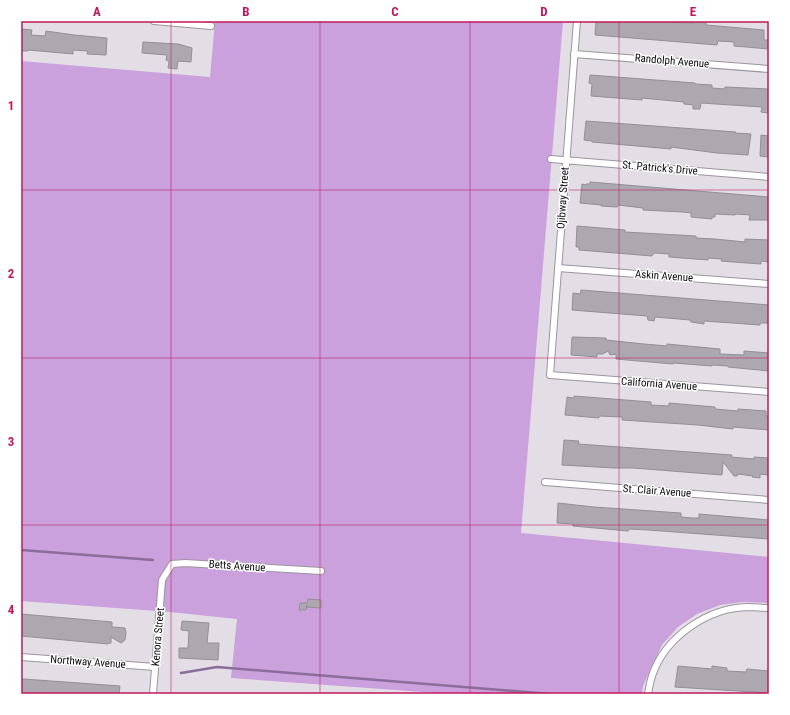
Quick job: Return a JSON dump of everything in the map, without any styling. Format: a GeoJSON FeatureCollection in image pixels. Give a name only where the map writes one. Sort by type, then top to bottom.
{"type":"FeatureCollection","features":[{"type":"Feature","properties":{"kind":"street"},"geometry":{"type":"LineString","coordinates":[[154,21],[211,26]]}},
{"type":"Feature","properties":{"kind":"street","name":"Ojibway Street"},"geometry":{"type":"LineString","coordinates":[[550,375],[577,21]]}},
{"type":"Feature","properties":{"kind":"street","name":"Randolph Avenue"},"geometry":{"type":"LineString","coordinates":[[574,54],[769,69]]}},
{"type":"Feature","properties":{"kind":"street","name":"St. Patrick's Drive"},"geometry":{"type":"LineString","coordinates":[[551,159],[769,176]]}},
{"type":"Feature","properties":{"kind":"street","name":"Askin Avenue"},"geometry":{"type":"LineString","coordinates":[[558,268],[769,284]]}},
{"type":"Feature","properties":{"kind":"street","name":"California Avenue"},"geometry":{"type":"LineString","coordinates":[[550,375],[769,392]]}},
{"type":"Feature","properties":{"kind":"street","name":"St. Clair Avenue"},"geometry":{"type":"LineString","coordinates":[[545,482],[769,500]]}},
{"type":"Feature","properties":{"kind":"street","name":"Betts Avenue"},"geometry":{"type":"LineString","coordinates":[[162,580],[172,564],[185,563],[321,571]]}},
{"type":"Feature","properties":{"kind":"street","name":"Kenora Street"},"geometry":{"type":"LineString","coordinates":[[153,694],[162,580]]}},
{"type":"Feature","properties":{"kind":"street"},"geometry":{"type":"LineString","coordinates":[[648,694],[652,676],[659,661],[668,647],[690,626],[707,616],[723,611],[747,607],[769,608]]}},
{"type":"Feature","properties":{"kind":"street","name":"Northway Avenue"},"geometry":{"type":"LineString","coordinates":[[21,657],[155,667]]}},
{"type":"Feature","properties":{"kind":"shaded area"},"geometry":{"type":"Polygon","coordinates":[[[215,21],[563,21],[521,533],[769,557],[769,603],[743,602],[720,605],[697,614],[678,627],[662,645],[643,686],[642,694],[451,694],[231,678],[237,619],[170,612],[21,601],[21,61],[210,77],[215,21]]]}},
{"type":"Feature","properties":{"kind":"building"},"geometry":{"type":"Polygon","coordinates":[[[596,21],[658,21],[694,23],[694,21],[706,21],[706,25],[764,30],[764,40],[769,40],[769,49],[734,46],[734,42],[718,41],[717,45],[595,35],[596,21]]]}},
{"type":"Feature","properties":{"kind":"building"},"geometry":{"type":"Polygon","coordinates":[[[21,29],[32,30],[31,35],[45,36],[46,31],[107,38],[106,55],[87,54],[88,51],[73,50],[73,54],[28,50],[21,51],[21,29]]]}},
{"type":"Feature","properties":{"kind":"building"},"geometry":{"type":"Polygon","coordinates":[[[143,42],[178,44],[192,48],[191,62],[178,61],[177,69],[168,68],[169,61],[166,60],[167,55],[142,53],[143,42]]]}},
{"type":"Feature","properties":{"kind":"building"},"geometry":{"type":"Polygon","coordinates":[[[590,75],[695,83],[712,85],[712,88],[725,89],[725,87],[769,89],[769,109],[768,113],[761,112],[762,107],[701,103],[700,109],[693,109],[693,105],[684,104],[684,102],[642,98],[642,100],[591,96],[592,84],[589,83],[590,75]]]}},
{"type":"Feature","properties":{"kind":"building"},"geometry":{"type":"Polygon","coordinates":[[[586,121],[751,134],[748,155],[717,153],[671,147],[671,149],[592,142],[584,140],[586,121]]]}},
{"type":"Feature","properties":{"kind":"building"},"geometry":{"type":"Polygon","coordinates":[[[761,135],[769,136],[769,157],[760,156],[761,135]]]}},
{"type":"Feature","properties":{"kind":"building"},"geometry":{"type":"Polygon","coordinates":[[[590,182],[769,197],[769,220],[749,220],[750,215],[736,214],[715,214],[715,217],[712,217],[712,219],[691,217],[691,213],[643,210],[643,208],[618,205],[617,207],[580,203],[582,184],[590,184],[590,182]]]}},
{"type":"Feature","properties":{"kind":"building"},"geometry":{"type":"Polygon","coordinates":[[[577,226],[625,230],[625,232],[696,236],[696,238],[745,242],[745,239],[769,240],[769,262],[761,261],[761,264],[721,261],[722,259],[708,258],[708,260],[669,257],[669,254],[655,253],[652,256],[579,250],[579,247],[576,247],[577,226]]]}},
{"type":"Feature","properties":{"kind":"building"},"geometry":{"type":"Polygon","coordinates":[[[581,290],[769,305],[769,323],[760,323],[760,325],[704,321],[704,324],[691,322],[690,320],[655,317],[654,321],[648,320],[647,316],[572,310],[573,293],[580,294],[581,290]]]}},
{"type":"Feature","properties":{"kind":"building"},"geometry":{"type":"Polygon","coordinates":[[[572,337],[606,338],[606,340],[644,344],[667,346],[667,344],[720,349],[720,354],[744,355],[744,351],[769,353],[769,371],[728,366],[673,364],[616,359],[616,354],[610,355],[608,351],[603,354],[597,354],[597,357],[571,355],[572,337]]]}},
{"type":"Feature","properties":{"kind":"building"},"geometry":{"type":"Polygon","coordinates":[[[574,396],[651,402],[651,405],[669,406],[669,403],[715,407],[715,409],[738,411],[738,409],[766,411],[766,416],[769,416],[769,430],[733,427],[733,429],[622,420],[622,417],[599,416],[599,418],[565,415],[567,397],[574,398],[574,396]]]}},
{"type":"Feature","properties":{"kind":"building"},"geometry":{"type":"Polygon","coordinates":[[[564,440],[579,441],[578,444],[732,455],[731,457],[754,459],[754,457],[769,458],[768,475],[760,474],[760,478],[738,474],[737,476],[734,476],[723,462],[722,475],[633,468],[562,465],[564,440]]]}},
{"type":"Feature","properties":{"kind":"building"},"geometry":{"type":"Polygon","coordinates":[[[558,503],[681,513],[681,517],[692,518],[699,518],[699,514],[769,520],[769,539],[648,530],[629,529],[628,531],[573,526],[573,524],[557,523],[558,503]]]}},
{"type":"Feature","properties":{"kind":"building"},"geometry":{"type":"Polygon","coordinates":[[[308,599],[321,600],[321,608],[307,607],[307,605],[306,610],[299,610],[300,603],[307,603],[308,599]]]}},
{"type":"Feature","properties":{"kind":"building"},"geometry":{"type":"Polygon","coordinates":[[[21,614],[112,622],[112,627],[125,628],[125,640],[121,643],[111,637],[111,643],[108,644],[21,636],[21,614]]]}},
{"type":"Feature","properties":{"kind":"building"},"geometry":{"type":"Polygon","coordinates":[[[182,621],[209,623],[207,643],[219,643],[218,660],[179,658],[179,648],[188,648],[189,631],[181,630],[182,621]]]}},
{"type":"Feature","properties":{"kind":"building"},"geometry":{"type":"Polygon","coordinates":[[[678,666],[712,669],[712,666],[727,668],[727,671],[746,672],[747,669],[769,671],[769,693],[675,687],[678,666]]]}},
{"type":"Feature","properties":{"kind":"building"},"geometry":{"type":"Polygon","coordinates":[[[21,680],[120,686],[119,694],[21,694],[21,680]]]}},
{"type":"Feature","properties":{"kind":"waterway"},"geometry":{"type":"LineString","coordinates":[[21,550],[153,560]]}},
{"type":"Feature","properties":{"kind":"waterway"},"geometry":{"type":"LineString","coordinates":[[181,673],[217,667],[551,694]]}}]}
